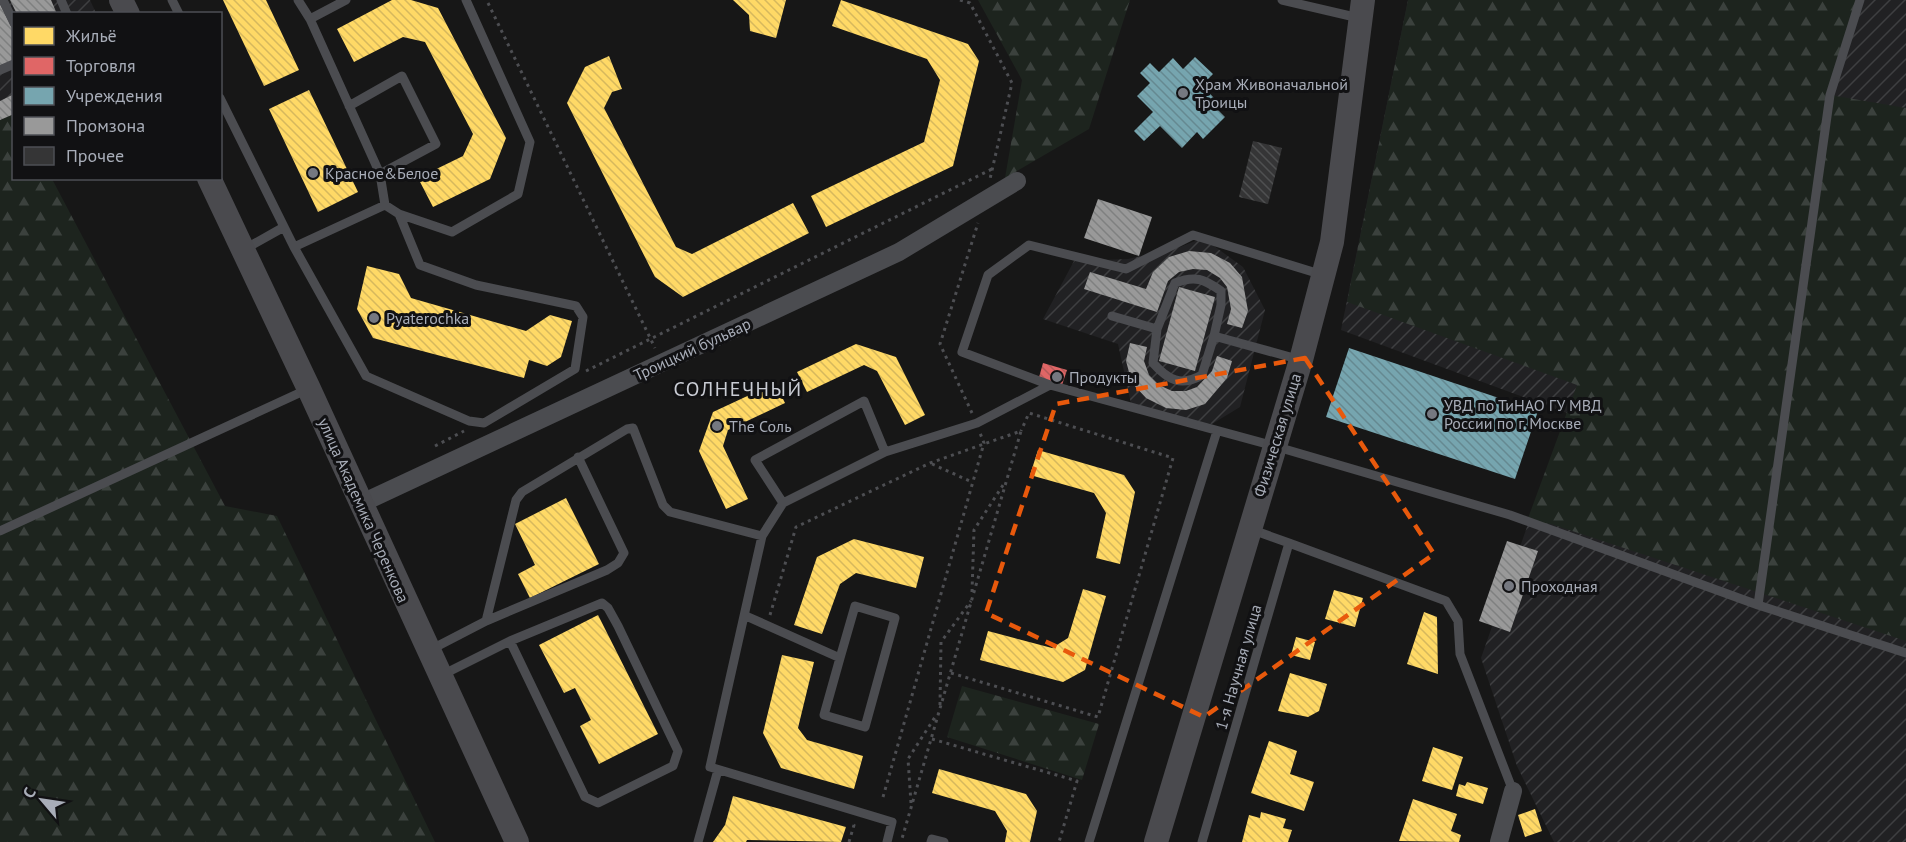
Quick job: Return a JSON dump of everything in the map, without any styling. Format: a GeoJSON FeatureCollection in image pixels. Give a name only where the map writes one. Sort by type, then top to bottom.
{"type":"FeatureCollection","features":[{"type":"Feature","properties":{"kind":"street","name":"Физическая улица"},"geometry":{"type":"LineString","coordinates":[[1156,842],[1248,528],[1301,360],[1332,242],[1362,9]]}},
{"type":"Feature","properties":{"kind":"street","name":"улица Академика Черенкова"},"geometry":{"type":"LineString","coordinates":[[209,180],[309,389],[517,842]]}},
{"type":"Feature","properties":{"kind":"street","name":"Троицкий бульвар"},"geometry":{"type":"LineString","coordinates":[[360,504],[900,252],[1017,181]]}},
{"type":"Feature","properties":{"kind":"street"},"geometry":{"type":"LineString","coordinates":[[1499,842],[1513,791]]}},
{"type":"Feature","properties":{"kind":"lane"},"geometry":{"type":"LineString","coordinates":[[3,0],[12,19]]}},
{"type":"Feature","properties":{"kind":"lane"},"geometry":{"type":"LineString","coordinates":[[298,0],[310,19],[380,174],[385,205],[399,214],[452,232],[518,194],[530,142],[465,0]]}},
{"type":"Feature","properties":{"kind":"lane"},"geometry":{"type":"LineString","coordinates":[[310,19],[346,0]]}},
{"type":"Feature","properties":{"kind":"lane"},"geometry":{"type":"LineString","coordinates":[[1282,0],[1362,9]]}},
{"type":"Feature","properties":{"kind":"lane"},"geometry":{"type":"LineString","coordinates":[[1758,605],[1830,95],[1860,0]]}},
{"type":"Feature","properties":{"kind":"lane"},"geometry":{"type":"LineString","coordinates":[[349,106],[402,76],[436,144],[380,174]]}},
{"type":"Feature","properties":{"kind":"lane"},"geometry":{"type":"LineString","coordinates":[[222,102],[294,247],[366,376],[469,422],[481,423],[575,369],[583,317],[576,306],[476,285],[420,266],[399,214]]}},
{"type":"Feature","properties":{"kind":"lane"},"geometry":{"type":"LineString","coordinates":[[294,247],[385,205]]}},
{"type":"Feature","properties":{"kind":"lane"},"geometry":{"type":"LineString","coordinates":[[243,250],[284,227]]}},
{"type":"Feature","properties":{"kind":"lane"},"geometry":{"type":"LineString","coordinates":[[1323,275],[1193,235],[1126,269],[1029,245],[988,275],[962,352],[1050,385],[1274,446],[1510,515],[1758,605],[1906,653]]}},
{"type":"Feature","properties":{"kind":"lane"},"geometry":{"type":"LineString","coordinates":[[1189,278],[1203,279],[1221,291],[1221,304],[1214,336],[1202,375],[1191,381],[1177,382],[1163,375],[1153,363],[1157,329],[1175,283],[1189,278]]}},
{"type":"Feature","properties":{"kind":"lane"},"geometry":{"type":"LineString","coordinates":[[1112,316],[1157,329]]}},
{"type":"Feature","properties":{"kind":"lane"},"geometry":{"type":"LineString","coordinates":[[1214,336],[1301,360]]}},
{"type":"Feature","properties":{"kind":"lane"},"geometry":{"type":"LineString","coordinates":[[887,842],[892,822],[710,767],[746,616],[762,536],[783,503],[885,453],[977,423],[1050,385]]}},
{"type":"Feature","properties":{"kind":"lane"},"geometry":{"type":"LineString","coordinates":[[0,531],[309,389]]}},
{"type":"Feature","properties":{"kind":"lane"},"geometry":{"type":"LineString","coordinates":[[783,503],[755,460],[864,401],[885,453]]}},
{"type":"Feature","properties":{"kind":"lane"},"geometry":{"type":"LineString","coordinates":[[486,621],[516,500],[522,492],[627,429],[633,428],[663,505],[670,512],[762,536]]}},
{"type":"Feature","properties":{"kind":"lane"},"geometry":{"type":"LineString","coordinates":[[1089,842],[1217,431]]}},
{"type":"Feature","properties":{"kind":"lane"},"geometry":{"type":"LineString","coordinates":[[428,651],[486,621],[607,570],[618,563],[624,553],[578,457]]}},
{"type":"Feature","properties":{"kind":"lane"},"geometry":{"type":"LineString","coordinates":[[1248,528],[1446,601],[1458,621],[1460,654],[1513,791]]}},
{"type":"Feature","properties":{"kind":"lane","name":"1-я Научная улица"},"geometry":{"type":"LineString","coordinates":[[1202,842],[1289,543]]}},
{"type":"Feature","properties":{"kind":"lane"},"geometry":{"type":"LineString","coordinates":[[440,676],[510,641],[602,603],[608,608],[618,626],[678,751],[673,766],[598,803],[585,797],[510,641]]}},
{"type":"Feature","properties":{"kind":"lane"},"geometry":{"type":"LineString","coordinates":[[855,606],[896,618],[865,727],[824,716],[840,658],[855,606]]}},
{"type":"Feature","properties":{"kind":"lane"},"geometry":{"type":"LineString","coordinates":[[746,616],[840,658]]}},
{"type":"Feature","properties":{"kind":"lane"},"geometry":{"type":"LineString","coordinates":[[698,842],[718,770]]}},
{"type":"Feature","properties":{"kind":"lane"},"geometry":{"type":"LineString","coordinates":[[931,842],[932,839],[944,842]]}},
{"type":"Feature","properties":{"kind":"path"},"geometry":{"type":"LineString","coordinates":[[488,3],[663,363]]}},
{"type":"Feature","properties":{"kind":"path"},"geometry":{"type":"LineString","coordinates":[[578,375],[992,169]]}},
{"type":"Feature","properties":{"kind":"path"},"geometry":{"type":"LineString","coordinates":[[901,842],[1021,431],[1029,413],[1173,458],[1098,717],[951,673]]}},
{"type":"Feature","properties":{"kind":"path"},"geometry":{"type":"LineString","coordinates":[[435,446],[481,423]]}},
{"type":"Feature","properties":{"kind":"path"},"geometry":{"type":"LineString","coordinates":[[883,796],[984,443],[977,423]]}},
{"type":"Feature","properties":{"kind":"path"},"geometry":{"type":"LineString","coordinates":[[767,626],[796,528],[930,463],[1021,431]]}},
{"type":"Feature","properties":{"kind":"path"},"geometry":{"type":"LineString","coordinates":[[930,463],[973,482]]}},
{"type":"Feature","properties":{"kind":"path"},"geometry":{"type":"LineString","coordinates":[[911,808],[908,759],[940,711],[941,642],[972,599],[974,530],[1007,478]]}},
{"type":"Feature","properties":{"kind":"path"},"geometry":{"type":"LineString","coordinates":[[932,739],[1077,781],[1059,842]]}},
{"type":"Feature","properties":{"kind":"path"},"geometry":{"type":"LineString","coordinates":[[845,815],[854,825],[849,842]]}},
{"type":"Feature","properties":{"kind":"highlighted area"},"geometry":{"type":"Polygon","coordinates":[[[1305,358],[1434,554],[1204,717],[986,613],[1056,404],[1305,358]]]}},
{"type":"Feature","properties":{"kind":"shaded area"},"geometry":{"type":"Polygon","coordinates":[[[0,0],[90,0],[96,12],[12,12],[12,114],[0,120],[0,0]]]}},
{"type":"Feature","properties":{"kind":"shaded area"},"geometry":{"type":"Polygon","coordinates":[[[1408,0],[1906,0],[1906,842],[1554,842],[1517,766],[1481,658],[1567,413],[1341,330],[1408,0]]]}},
{"type":"Feature","properties":{"kind":"shaded area"},"geometry":{"type":"Polygon","coordinates":[[[1203,238],[1243,267],[1265,310],[1240,407],[1212,424],[1132,408],[1118,344],[1043,319],[1074,261],[1128,259],[1180,247],[1203,238]]]}},
{"type":"Feature","properties":{"kind":"green space"},"geometry":{"type":"Polygon","coordinates":[[[978,0],[1130,0],[1089,129],[1005,178],[1022,80],[978,0]]]}},
{"type":"Feature","properties":{"kind":"green space"},"geometry":{"type":"Polygon","coordinates":[[[1408,0],[1860,0],[1830,95],[1906,108],[1906,641],[1551,524],[1527,521],[1577,385],[1347,302],[1408,0]]]}},
{"type":"Feature","properties":{"kind":"green space"},"geometry":{"type":"Polygon","coordinates":[[[12,114],[12,180],[53,180],[225,506],[277,516],[435,842],[0,842],[0,120],[12,114]]]}},
{"type":"Feature","properties":{"kind":"green space"},"geometry":{"type":"Polygon","coordinates":[[[962,686],[1099,724],[1082,780],[947,737],[962,686]]]}},
{"type":"Feature","properties":{"kind":"building: Жильё"},"geometry":{"type":"Polygon","coordinates":[[[223,0],[266,0],[299,70],[264,86],[223,0]]]}},
{"type":"Feature","properties":{"kind":"building: Жильё"},"geometry":{"type":"Polygon","coordinates":[[[392,0],[411,0],[438,8],[506,138],[490,179],[433,207],[418,178],[463,156],[473,134],[425,42],[403,37],[354,62],[337,29],[392,0]]]}},
{"type":"Feature","properties":{"kind":"building: Жильё"},"geometry":{"type":"Polygon","coordinates":[[[733,0],[786,0],[776,38],[750,31],[749,15],[733,0]]]}},
{"type":"Feature","properties":{"kind":"building: Жильё"},"geometry":{"type":"Polygon","coordinates":[[[841,0],[968,44],[979,61],[953,166],[826,227],[811,196],[924,142],[940,80],[927,59],[832,26],[841,0]]]}},
{"type":"Feature","properties":{"kind":"building: Жильё"},"geometry":{"type":"Polygon","coordinates":[[[609,56],[622,89],[612,92],[604,108],[676,247],[692,254],[793,203],[809,233],[683,297],[655,277],[567,103],[585,67],[609,56]]]}},
{"type":"Feature","properties":{"kind":"building: Жильё"},"geometry":{"type":"Polygon","coordinates":[[[309,90],[358,192],[318,212],[269,109],[309,90]]]}},
{"type":"Feature","properties":{"kind":"building: Жильё"},"geometry":{"type":"Polygon","coordinates":[[[367,266],[399,274],[411,298],[526,331],[550,315],[572,321],[561,357],[547,366],[529,360],[524,378],[373,338],[357,309],[367,266]]]}},
{"type":"Feature","properties":{"kind":"building: Жильё"},"geometry":{"type":"Polygon","coordinates":[[[856,344],[896,357],[925,415],[905,425],[877,371],[864,365],[807,392],[797,372],[856,344]]]}},
{"type":"Feature","properties":{"kind":"building: Жильё"},"geometry":{"type":"Polygon","coordinates":[[[775,383],[785,403],[728,430],[723,446],[748,499],[726,509],[699,451],[713,412],[775,383]]]}},
{"type":"Feature","properties":{"kind":"building: Жильё"},"geometry":{"type":"Polygon","coordinates":[[[1038,450],[1124,475],[1135,492],[1120,564],[1096,558],[1106,513],[1094,493],[1030,475],[1038,450]]]}},
{"type":"Feature","properties":{"kind":"building: Жильё"},"geometry":{"type":"Polygon","coordinates":[[[566,498],[599,564],[530,598],[518,574],[535,565],[515,524],[566,498]]]}},
{"type":"Feature","properties":{"kind":"building: Жильё"},"geometry":{"type":"Polygon","coordinates":[[[854,539],[924,557],[916,588],[856,573],[840,584],[822,634],[794,625],[817,557],[854,539]]]}},
{"type":"Feature","properties":{"kind":"building: Жильё"},"geometry":{"type":"Polygon","coordinates":[[[1083,589],[1106,596],[1085,670],[1063,682],[980,660],[988,631],[1052,648],[1068,638],[1083,589]]]}},
{"type":"Feature","properties":{"kind":"building: Жильё"},"geometry":{"type":"Polygon","coordinates":[[[1334,590],[1363,598],[1355,627],[1325,619],[1334,590]]]}},
{"type":"Feature","properties":{"kind":"building: Жильё"},"geometry":{"type":"Polygon","coordinates":[[[1424,612],[1437,617],[1438,674],[1407,664],[1424,612]]]}},
{"type":"Feature","properties":{"kind":"building: Жильё"},"geometry":{"type":"Polygon","coordinates":[[[598,615],[658,734],[599,764],[580,726],[591,720],[575,688],[564,693],[539,645],[598,615]]]}},
{"type":"Feature","properties":{"kind":"building: Жильё"},"geometry":{"type":"Polygon","coordinates":[[[1296,637],[1315,642],[1310,660],[1291,655],[1296,637]]]}},
{"type":"Feature","properties":{"kind":"building: Жильё"},"geometry":{"type":"Polygon","coordinates":[[[782,655],[814,662],[798,728],[807,740],[863,756],[854,789],[781,768],[763,733],[782,655]]]}},
{"type":"Feature","properties":{"kind":"building: Жильё"},"geometry":{"type":"Polygon","coordinates":[[[1290,673],[1327,684],[1319,711],[1308,717],[1278,711],[1290,673]]]}},
{"type":"Feature","properties":{"kind":"building: Жильё"},"geometry":{"type":"Polygon","coordinates":[[[1269,741],[1297,751],[1290,774],[1314,782],[1304,811],[1251,793],[1269,741]]]}},
{"type":"Feature","properties":{"kind":"building: Жильё"},"geometry":{"type":"Polygon","coordinates":[[[1433,747],[1463,757],[1452,790],[1422,781],[1433,747]]]}},
{"type":"Feature","properties":{"kind":"building: Жильё"},"geometry":{"type":"Polygon","coordinates":[[[939,769],[1026,794],[1037,811],[1030,842],[1005,842],[1007,831],[995,811],[932,793],[939,769]]]}},
{"type":"Feature","properties":{"kind":"building: Жильё"},"geometry":{"type":"Polygon","coordinates":[[[1467,782],[1488,788],[1483,804],[1456,796],[1459,784],[1465,786],[1467,782]]]}},
{"type":"Feature","properties":{"kind":"building: Жильё"},"geometry":{"type":"Polygon","coordinates":[[[733,796],[846,827],[841,842],[747,840],[746,842],[713,842],[725,825],[733,796]]]}},
{"type":"Feature","properties":{"kind":"building: Жильё"},"geometry":{"type":"Polygon","coordinates":[[[1413,799],[1457,814],[1451,831],[1461,835],[1459,842],[1399,841],[1413,799]]]}},
{"type":"Feature","properties":{"kind":"building: Жильё"},"geometry":{"type":"Polygon","coordinates":[[[1535,809],[1542,831],[1525,837],[1518,815],[1535,809]]]}},
{"type":"Feature","properties":{"kind":"building: Жильё"},"geometry":{"type":"Polygon","coordinates":[[[1261,812],[1286,819],[1283,828],[1292,830],[1288,842],[1242,842],[1249,815],[1260,818],[1261,812]]]}},
{"type":"Feature","properties":{"kind":"building: Торговля"},"geometry":{"type":"Polygon","coordinates":[[[1043,363],[1067,370],[1061,388],[1038,381],[1043,363]]]}},
{"type":"Feature","properties":{"kind":"building: Учреждения"},"geometry":{"type":"Polygon","coordinates":[[[1195,57],[1213,74],[1202,85],[1214,98],[1210,102],[1225,117],[1203,139],[1197,132],[1182,148],[1160,126],[1144,141],[1134,131],[1153,112],[1137,96],[1150,83],[1140,73],[1150,63],[1159,72],[1173,58],[1183,69],[1195,57]]]}},
{"type":"Feature","properties":{"kind":"building: Учреждения","name":"УВД по ТиНАО ГУ МВД России по г. Москве"},"geometry":{"type":"Polygon","coordinates":[[[1349,348],[1538,411],[1515,479],[1326,417],[1349,348]]]}},
{"type":"Feature","properties":{"kind":"building: Промзона"},"geometry":{"type":"Polygon","coordinates":[[[10,0],[51,0],[56,12],[16,12],[10,0]]]}},
{"type":"Feature","properties":{"kind":"building: Промзона"},"geometry":{"type":"Polygon","coordinates":[[[0,4],[12,28],[12,67],[0,72],[0,4]]]}},
{"type":"Feature","properties":{"kind":"building: Промзона"},"geometry":{"type":"Polygon","coordinates":[[[12,95],[12,115],[0,120],[0,101],[12,95]]]}},
{"type":"Feature","properties":{"kind":"building: Промзона"},"geometry":{"type":"Polygon","coordinates":[[[1098,199],[1152,217],[1139,256],[1084,238],[1098,199]]]}},
{"type":"Feature","properties":{"kind":"building: Промзона"},"geometry":{"type":"Polygon","coordinates":[[[1189,251],[1211,253],[1230,263],[1242,277],[1248,311],[1242,328],[1227,324],[1231,309],[1227,287],[1220,278],[1207,270],[1193,269],[1179,272],[1168,281],[1157,312],[1084,289],[1090,272],[1146,289],[1153,272],[1169,257],[1189,251]]]}},
{"type":"Feature","properties":{"kind":"building: Промзона"},"geometry":{"type":"Polygon","coordinates":[[[1179,287],[1215,297],[1195,371],[1159,361],[1179,287]]]}},
{"type":"Feature","properties":{"kind":"building: Промзона"},"geometry":{"type":"Polygon","coordinates":[[[1130,343],[1147,347],[1144,361],[1149,375],[1159,385],[1172,391],[1186,391],[1197,387],[1212,371],[1217,356],[1232,361],[1227,378],[1205,404],[1186,410],[1166,408],[1146,398],[1132,383],[1126,361],[1130,343]]]}},
{"type":"Feature","properties":{"kind":"building: Промзона","name":"Проходная"},"geometry":{"type":"Polygon","coordinates":[[[1507,541],[1538,551],[1510,632],[1479,621],[1507,541]]]}},
{"type":"Feature","properties":{"kind":"building: Прочее"},"geometry":{"type":"Polygon","coordinates":[[[1253,141],[1282,148],[1268,204],[1239,197],[1253,141]]]}},
{"type":"Feature","properties":{"kind":"place","name":"Храм Живоначальной Троицы"},"geometry":{"type":"Point","coordinates":[1183,93]}},
{"type":"Feature","properties":{"kind":"place","name":"Красное&Белое"},"geometry":{"type":"Point","coordinates":[313,173]}},
{"type":"Feature","properties":{"kind":"place","name":"Pyaterochka"},"geometry":{"type":"Point","coordinates":[374,318]}},
{"type":"Feature","properties":{"kind":"place","name":"Продукты"},"geometry":{"type":"Point","coordinates":[1057,377]}},
{"type":"Feature","properties":{"kind":"place","name":"УВД по ТиНАО ГУ МВД России по г. Москве"},"geometry":{"type":"Point","coordinates":[1432,414]}},
{"type":"Feature","properties":{"kind":"place","name":"The Соль"},"geometry":{"type":"Point","coordinates":[717,426]}},
{"type":"Feature","properties":{"kind":"place","name":"Проходная"},"geometry":{"type":"Point","coordinates":[1509,586]}},
{"type":"Feature","properties":{"kind":"district","name":"СОЛНЕЧНЫЙ"},"geometry":{"type":"Point","coordinates":[738,389]}}]}
